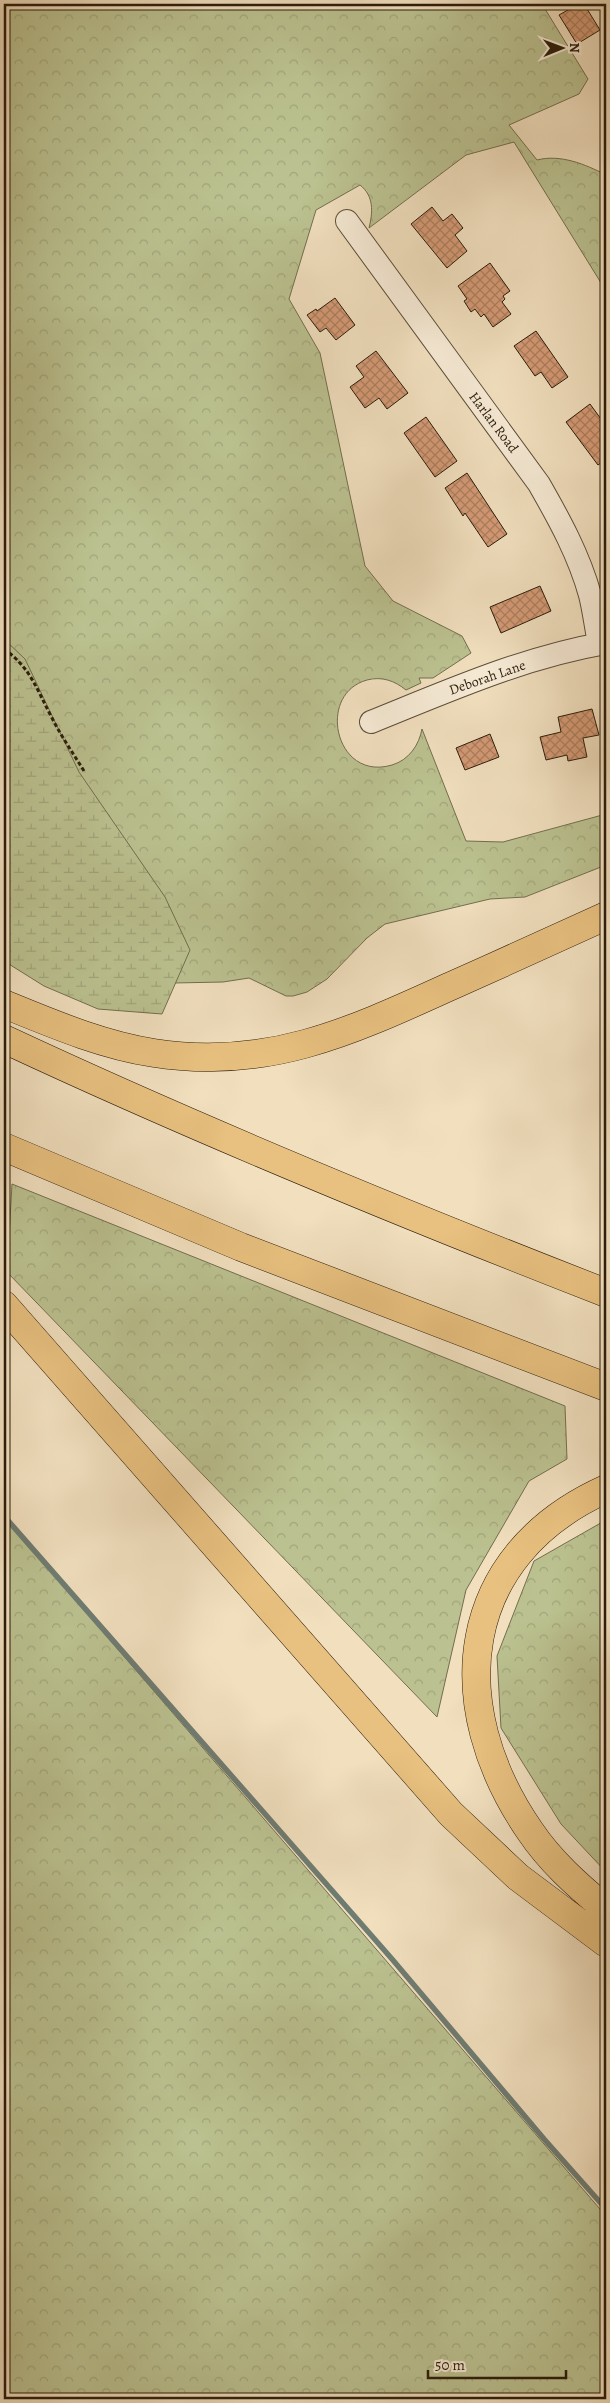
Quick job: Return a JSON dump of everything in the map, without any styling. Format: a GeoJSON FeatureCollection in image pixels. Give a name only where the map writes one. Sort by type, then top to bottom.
{"type":"FeatureCollection","features":[{"type":"Feature","properties":{"kind":"highway"},"geometry":{"type":"LineString","coordinates":[[4,1004],[87,1037],[143,1051],[211,1058],[259,1054],[304,1045],[358,1028],[606,916]]}},
{"type":"Feature","properties":{"kind":"highway"},"geometry":{"type":"LineString","coordinates":[[4,1038],[278,1161],[434,1226],[606,1293]]}},
{"type":"Feature","properties":{"kind":"highway"},"geometry":{"type":"LineString","coordinates":[[4,1147],[241,1247],[606,1387]]}},
{"type":"Feature","properties":{"kind":"highway"},"geometry":{"type":"LineString","coordinates":[[4,1305],[451,1814],[518,1878],[606,1944]]}},
{"type":"Feature","properties":{"kind":"highway"},"geometry":{"type":"LineString","coordinates":[[606,1489],[574,1505],[544,1527],[508,1568],[492,1598],[481,1633],[475,1674],[475,1692],[481,1722],[499,1774],[519,1815],[556,1863],[606,1909]]}},
{"type":"Feature","properties":{"kind":"street","name":"Harlan Road"},"geometry":{"type":"LineString","coordinates":[[347,221],[539,484],[559,519],[577,557],[590,595],[603,644]]}},
{"type":"Feature","properties":{"kind":"street","name":"Deborah Lane"},"geometry":{"type":"LineString","coordinates":[[371,722],[479,678],[557,654],[603,644]]}},
{"type":"Feature","properties":{"kind":"path"},"geometry":{"type":"LineString","coordinates":[[4,649],[15,657],[34,680],[52,718],[84,771]]}},
{"type":"Feature","properties":{"kind":"green space"},"geometry":{"type":"Polygon","coordinates":[[[4,4],[542,4],[588,79],[579,94],[509,125],[537,160],[546,158],[563,159],[590,167],[606,175],[606,291],[514,142],[466,155],[369,228],[371,216],[370,199],[365,189],[360,185],[316,210],[289,299],[320,353],[365,566],[393,601],[462,636],[471,653],[433,678],[419,678],[421,683],[406,690],[393,682],[383,679],[367,680],[351,688],[341,702],[337,718],[339,734],[346,749],[357,761],[372,767],[392,765],[408,756],[416,746],[422,729],[466,841],[503,842],[606,814],[606,865],[525,897],[490,899],[385,924],[367,938],[327,979],[307,992],[293,996],[286,996],[249,978],[223,982],[174,983],[4,923],[4,4]]]}},
{"type":"Feature","properties":{"kind":"green space"},"geometry":{"type":"Polygon","coordinates":[[[4,639],[25,659],[79,772],[165,897],[190,950],[162,1014],[98,1009],[44,986],[4,961],[4,639]]]}},
{"type":"Feature","properties":{"kind":"green space"},"geometry":{"type":"Polygon","coordinates":[[[12,1184],[565,1406],[567,1459],[529,1481],[466,1590],[437,1717],[7,1272],[12,1184]]]}},
{"type":"Feature","properties":{"kind":"green space"},"geometry":{"type":"Polygon","coordinates":[[[4,1517],[606,2216],[606,2399],[4,2399],[4,1517]]]}},
{"type":"Feature","properties":{"kind":"green space"},"geometry":{"type":"Polygon","coordinates":[[[606,1520],[606,1872],[561,1824],[501,1728],[497,1656],[534,1561],[606,1520]]]}},
{"type":"Feature","properties":{"kind":"building"},"geometry":{"type":"Polygon","coordinates":[[[564,4],[584,4],[600,30],[577,44],[559,15],[568,10],[564,4]]]}},
{"type":"Feature","properties":{"kind":"building"},"geometry":{"type":"Polygon","coordinates":[[[432,207],[443,221],[452,214],[463,228],[455,235],[467,251],[447,268],[411,224],[432,207]]]}},
{"type":"Feature","properties":{"kind":"building"},"geometry":{"type":"Polygon","coordinates":[[[490,263],[510,291],[503,296],[505,299],[502,302],[511,314],[493,327],[484,314],[481,317],[475,309],[471,312],[464,301],[467,299],[458,286],[490,263]]]}},
{"type":"Feature","properties":{"kind":"building"},"geometry":{"type":"Polygon","coordinates":[[[335,298],[355,325],[336,340],[326,328],[320,332],[307,315],[316,309],[317,311],[335,298]]]}},
{"type":"Feature","properties":{"kind":"building"},"geometry":{"type":"Polygon","coordinates":[[[536,331],[568,377],[552,388],[541,372],[535,376],[514,346],[536,331]]]}},
{"type":"Feature","properties":{"kind":"building"},"geometry":{"type":"Polygon","coordinates":[[[376,351],[408,393],[387,409],[379,398],[365,408],[350,387],[364,377],[356,366],[376,351]]]}},
{"type":"Feature","properties":{"kind":"building"},"geometry":{"type":"Polygon","coordinates":[[[590,404],[606,426],[606,435],[602,438],[606,444],[606,459],[598,465],[566,422],[590,404]]]}},
{"type":"Feature","properties":{"kind":"building"},"geometry":{"type":"Polygon","coordinates":[[[426,417],[457,461],[435,477],[404,433],[426,417]]]}},
{"type":"Feature","properties":{"kind":"building"},"geometry":{"type":"Polygon","coordinates":[[[467,473],[507,534],[488,547],[465,513],[463,516],[445,488],[467,473]]]}},
{"type":"Feature","properties":{"kind":"building"},"geometry":{"type":"Polygon","coordinates":[[[540,586],[551,611],[501,633],[490,607],[540,586]]]}},
{"type":"Feature","properties":{"kind":"building"},"geometry":{"type":"Polygon","coordinates":[[[592,709],[599,735],[583,738],[587,757],[568,761],[567,755],[546,760],[540,737],[561,732],[558,717],[592,709]]]}},
{"type":"Feature","properties":{"kind":"building"},"geometry":{"type":"Polygon","coordinates":[[[490,734],[499,757],[465,770],[456,748],[490,734]]]}},
{"type":"Feature","properties":{"kind":"waterway"},"geometry":{"type":"LineString","coordinates":[[4,1516],[392,1959],[544,2139],[606,2209]]}}]}
